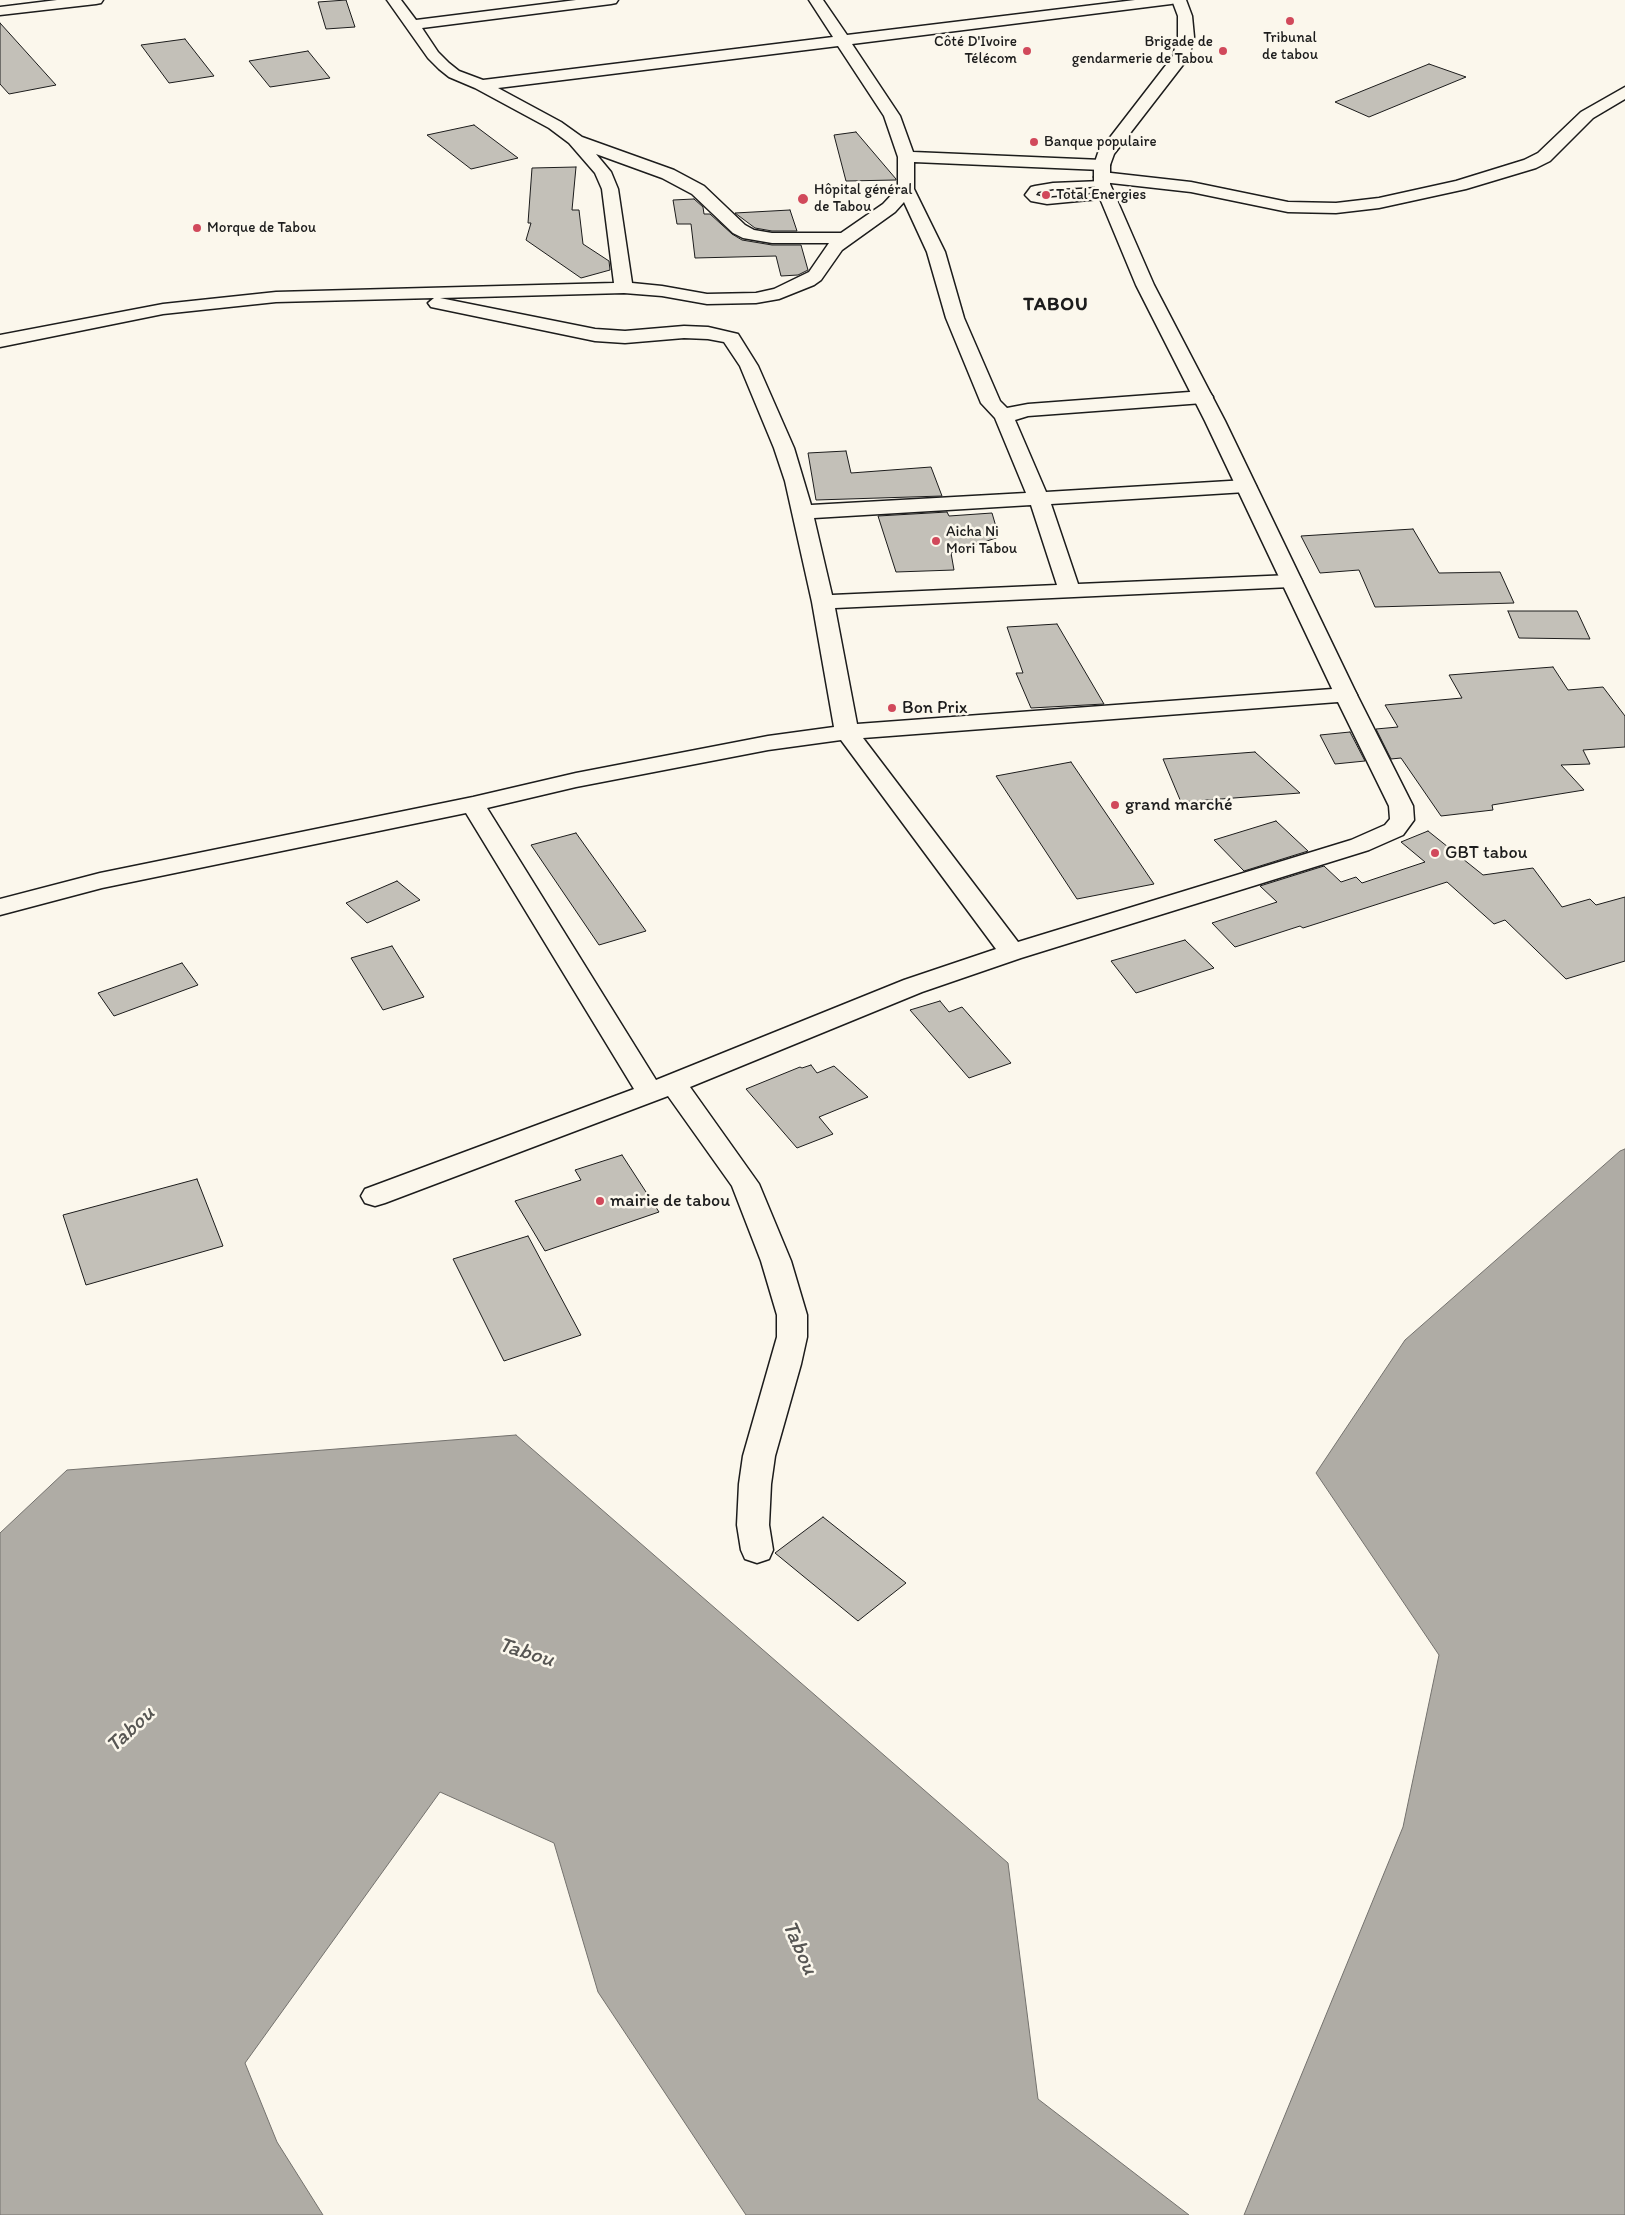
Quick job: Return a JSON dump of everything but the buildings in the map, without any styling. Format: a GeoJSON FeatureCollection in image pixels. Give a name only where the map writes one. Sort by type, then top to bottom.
{"type":"FeatureCollection","features":[{"type":"Feature","properties":{"kind":"street"},"geometry":{"type":"LineString","coordinates":[[0,12],[96,0]]}},
{"type":"Feature","properties":{"kind":"street"},"geometry":{"type":"LineString","coordinates":[[394,0],[444,66],[454,74],[481,85],[555,125],[574,140],[603,172],[610,189],[624,288]]}},
{"type":"Feature","properties":{"kind":"street"},"geometry":{"type":"LineString","coordinates":[[413,25],[611,0]]}},
{"type":"Feature","properties":{"kind":"street"},"geometry":{"type":"LineString","coordinates":[[816,0],[892,116],[906,157],[906,188],[936,252],[955,318],[991,403],[1005,417],[1005,422],[1039,498],[1070,591]]}},
{"type":"Feature","properties":{"kind":"street"},"geometry":{"type":"LineString","coordinates":[[481,85],[1171,0]]}},
{"type":"Feature","properties":{"kind":"street"},"geometry":{"type":"LineString","coordinates":[[375,1196],[662,1088],[913,986],[1012,952],[1360,845],[1394,830],[1402,820],[1401,806],[1203,397],[1145,285],[1103,180],[1106,152],[1182,57],[1186,36],[1185,16],[1179,0]]}},
{"type":"Feature","properties":{"kind":"street"},"geometry":{"type":"LineString","coordinates":[[906,157],[1103,180],[1191,187],[1288,207],[1336,208],[1379,204],[1460,185],[1530,164],[1544,157],[1587,115],[1625,92]]}},
{"type":"Feature","properties":{"kind":"street"},"geometry":{"type":"LineString","coordinates":[[574,140],[668,174],[698,190],[739,229],[749,234],[772,238],[845,238]]}},
{"type":"Feature","properties":{"kind":"street"},"geometry":{"type":"LineString","coordinates":[[0,341],[172,308],[276,297],[624,288],[662,291],[707,299],[756,298],[779,294],[815,276],[836,246],[889,208],[906,188]]}},
{"type":"Feature","properties":{"kind":"street"},"geometry":{"type":"LineString","coordinates":[[391,293],[594,335],[625,337],[708,332],[731,338],[749,366],[784,448],[803,512],[823,602],[848,732],[1012,952]]}},
{"type":"Feature","properties":{"kind":"street"},"geometry":{"type":"LineString","coordinates":[[1005,417],[1022,411],[1203,397]]}},
{"type":"Feature","properties":{"kind":"street"},"geometry":{"type":"LineString","coordinates":[[803,512],[1246,486]]}},
{"type":"Feature","properties":{"kind":"street"},"geometry":{"type":"LineString","coordinates":[[823,602],[1291,580]]}},
{"type":"Feature","properties":{"kind":"street"},"geometry":{"type":"LineString","coordinates":[[0,907],[100,881],[474,804],[668,761],[848,732],[1346,695]]}},
{"type":"Feature","properties":{"kind":"street"},"geometry":{"type":"LineString","coordinates":[[474,804],[662,1088],[745,1184],[776,1260],[792,1315],[792,1337],[759,1456],[752,1525],[757,1550]]}},
{"type":"Feature","properties":{"kind":"lane"},"geometry":{"type":"LineString","coordinates":[[1103,180],[1047,201],[1035,199],[1030,195],[1035,189],[1103,180]]}},
{"type":"Feature","properties":{"kind":"water"},"geometry":{"type":"Polygon","coordinates":[[[1625,1149],[1625,2215],[1244,2215],[1403,1827],[1439,1655],[1316,1473],[1405,1340],[1620,1151],[1625,1149]]]}},
{"type":"Feature","properties":{"kind":"water","name":"Tabou"},"geometry":{"type":"Polygon","coordinates":[[[516,1435],[1008,1863],[1038,2099],[1189,2215],[746,2215],[598,1992],[554,1843],[440,1792],[245,2063],[277,2142],[323,2215],[0,2215],[0,1533],[67,1470],[516,1435]]]}},
{"type":"Feature","properties":{"kind":"place","name":"Tribunal de tabou"},"geometry":{"type":"Point","coordinates":[1290,21]}},
{"type":"Feature","properties":{"kind":"place","name":"Côté D'Ivoire Télécom"},"geometry":{"type":"Point","coordinates":[1027,51]}},
{"type":"Feature","properties":{"kind":"place","name":"Brigade de gendarmerie de Tabou"},"geometry":{"type":"Point","coordinates":[1223,51]}},
{"type":"Feature","properties":{"kind":"place","name":"Banque populaire"},"geometry":{"type":"Point","coordinates":[1034,142]}},
{"type":"Feature","properties":{"kind":"place","name":"Total Energies"},"geometry":{"type":"Point","coordinates":[1046,195]}},
{"type":"Feature","properties":{"kind":"place","name":"Hôpital général de Tabou"},"geometry":{"type":"Point","coordinates":[803,199]}},
{"type":"Feature","properties":{"kind":"place","name":"Morque de Tabou"},"geometry":{"type":"Point","coordinates":[197,228]}},
{"type":"Feature","properties":{"kind":"place","name":"Aicha Ni Mori Tabou"},"geometry":{"type":"Point","coordinates":[936,541]}},
{"type":"Feature","properties":{"kind":"place","name":"Bon Prix"},"geometry":{"type":"Point","coordinates":[892,708]}},
{"type":"Feature","properties":{"kind":"place","name":"grand marché"},"geometry":{"type":"Point","coordinates":[1115,805]}},
{"type":"Feature","properties":{"kind":"place","name":"GBT tabou"},"geometry":{"type":"Point","coordinates":[1435,853]}},
{"type":"Feature","properties":{"kind":"place","name":"mairie de tabou"},"geometry":{"type":"Point","coordinates":[600,1201]}},
{"type":"Feature","properties":{"kind":"district","name":"TABOU"},"geometry":{"type":"Point","coordinates":[1056,305]}}]}
